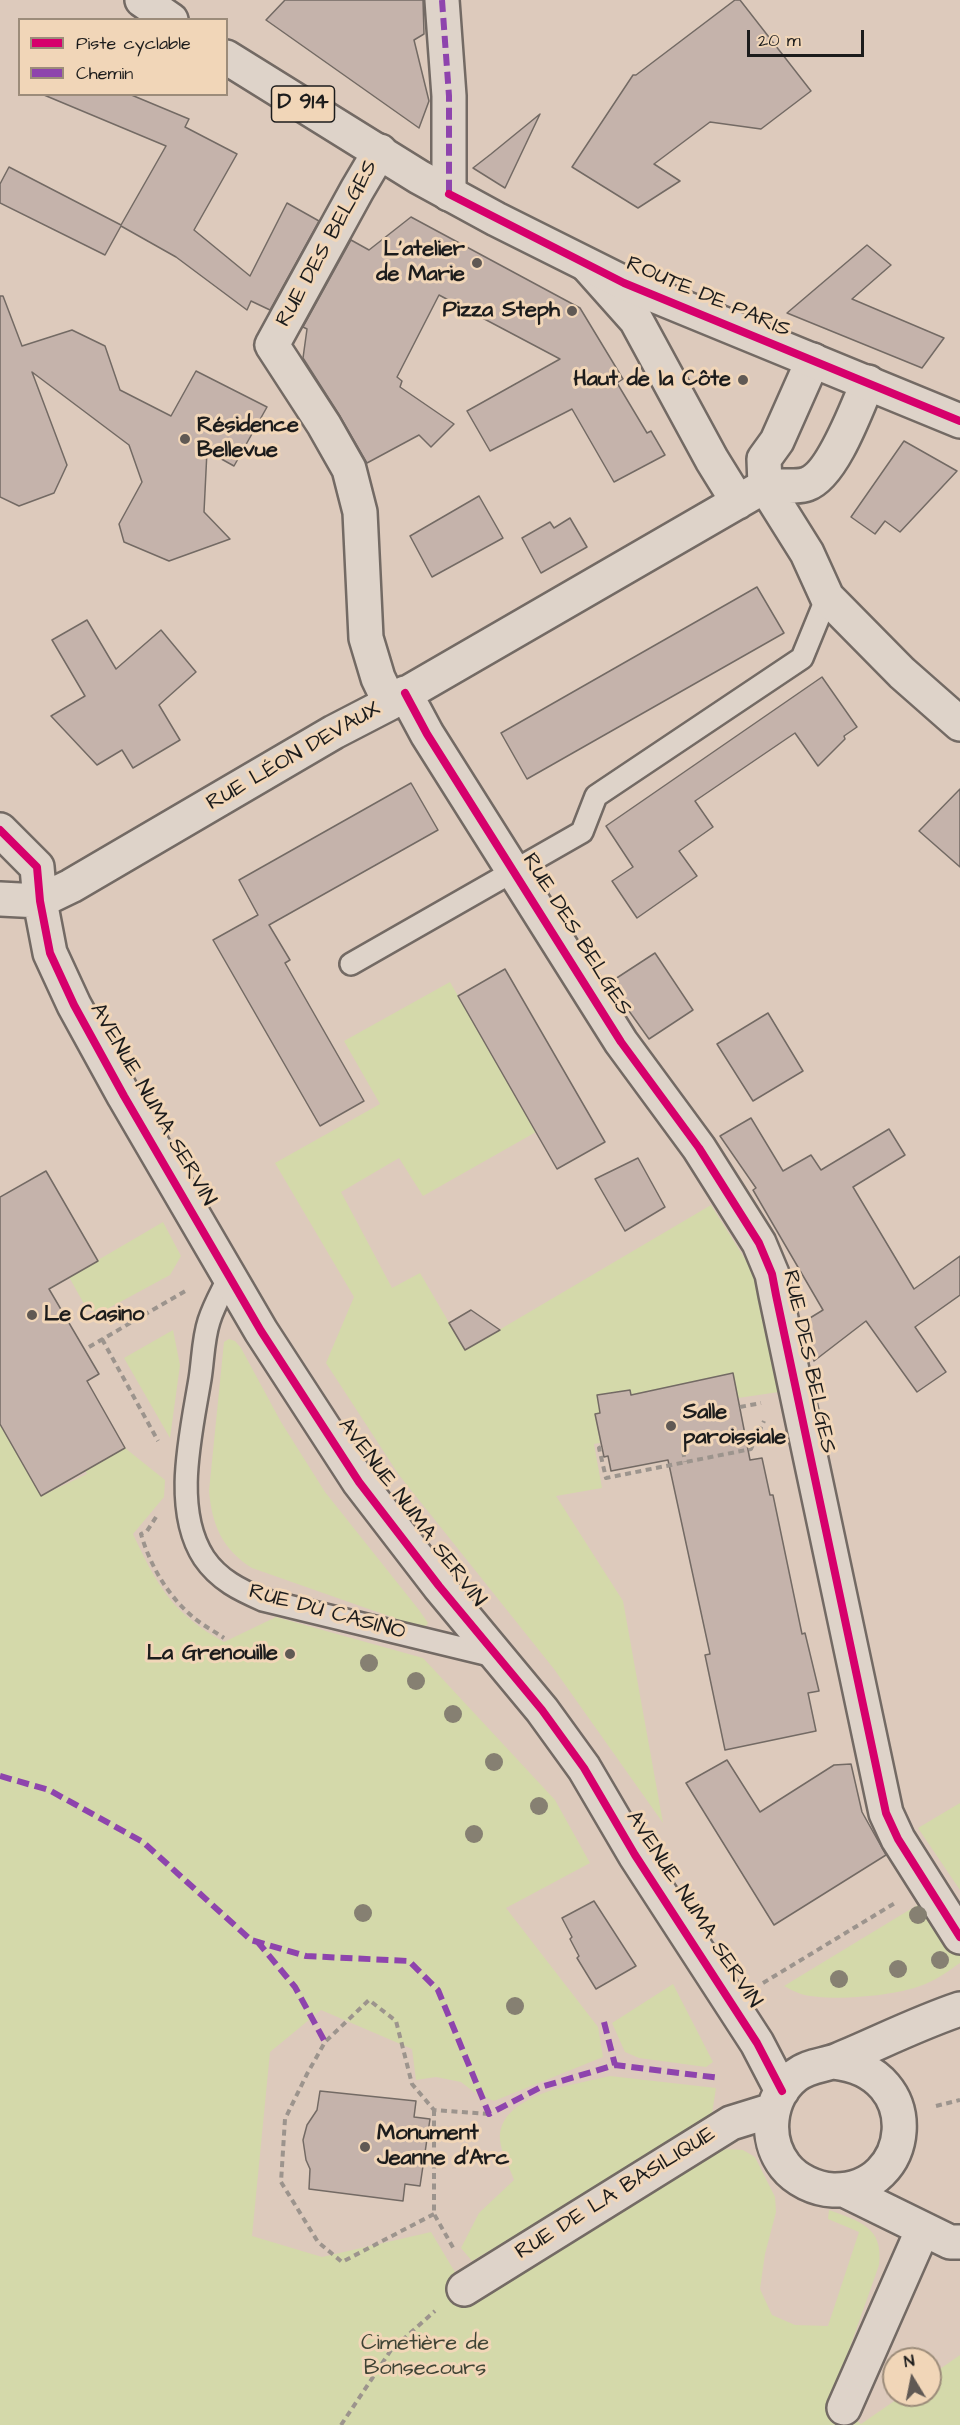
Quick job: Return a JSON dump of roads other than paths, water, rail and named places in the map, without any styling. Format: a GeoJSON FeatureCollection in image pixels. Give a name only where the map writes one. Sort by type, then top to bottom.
{"type":"FeatureCollection","features":[{"type":"Feature","properties":{"kind":"street"},"geometry":{"type":"LineString","coordinates":[[141,0],[168,18]]}},
{"type":"Feature","properties":{"kind":"street"},"geometry":{"type":"LineString","coordinates":[[442,0],[449,96],[449,194]]}},
{"type":"Feature","properties":{"kind":"street","name":"ROUTE DE PARIS"},"geometry":{"type":"LineString","coordinates":[[228,58],[449,194],[588,265],[679,307],[960,421]]}},
{"type":"Feature","properties":{"kind":"street","name":"RUE DES BELGES"},"geometry":{"type":"LineString","coordinates":[[380,151],[272,345],[324,424],[350,469],[360,512],[366,638],[378,678],[427,734],[621,1042],[699,1148],[759,1242],[774,1284],[886,1813],[898,1839],[960,1937]]}},
{"type":"Feature","properties":{"kind":"street","name":"ROUTE DE PARIS"},"geometry":{"type":"LineString","coordinates":[[588,265],[636,320],[712,460],[751,494],[807,553],[827,597]]}},
{"type":"Feature","properties":{"kind":"street"},"geometry":{"type":"LineString","coordinates":[[751,494],[764,459],[777,441],[813,360]]}},
{"type":"Feature","properties":{"kind":"street","name":"RUE LÉON DEVAUX"},"geometry":{"type":"LineString","coordinates":[[40,901],[71,886],[334,732],[751,494],[807,484],[824,470],[837,451],[867,382]]}},
{"type":"Feature","properties":{"kind":"street"},"geometry":{"type":"LineString","coordinates":[[827,597],[902,673],[960,724]]}},
{"type":"Feature","properties":{"kind":"street","name":"AVENUE NUMA SERVIN"},"geometry":{"type":"LineString","coordinates":[[0,830],[37,867],[40,901],[50,953],[63,985],[124,1096],[261,1331],[359,1482],[439,1586],[500,1658],[584,1768],[635,1856],[757,2043],[777,2100]]}},
{"type":"Feature","properties":{"kind":"street"},"geometry":{"type":"LineString","coordinates":[[0,899],[40,901]]}},
{"type":"Feature","properties":{"kind":"street","name":"RUE DE LA BASILIQUE"},"geometry":{"type":"LineString","coordinates":[[834,2062],[853,2064],[873,2073],[889,2089],[898,2109],[900,2131],[895,2153],[882,2171],[865,2184],[844,2190],[822,2189],[801,2180],[786,2167],[776,2150],[771,2130],[777,2100],[795,2076],[813,2066],[834,2062],[934,2017],[960,2009]]}},
{"type":"Feature","properties":{"kind":"street","name":"RUE DE LA BASILIQUE"},"geometry":{"type":"LineString","coordinates":[[464,2289],[731,2123],[777,2100]]}},
{"type":"Feature","properties":{"kind":"street"},"geometry":{"type":"LineString","coordinates":[[844,2190],[950,2242],[960,2242]]}},
{"type":"Feature","properties":{"kind":"street"},"geometry":{"type":"LineString","coordinates":[[844,2408],[923,2229]]}},
{"type":"Feature","properties":{"kind":"lane"},"geometry":{"type":"LineString","coordinates":[[351,964],[582,832],[596,796],[802,657],[827,597]]}},
{"type":"Feature","properties":{"kind":"lane","name":"RUE DU CASINO"},"geometry":{"type":"LineString","coordinates":[[230,1275],[209,1322],[189,1447],[186,1500],[189,1521],[204,1558],[217,1574],[238,1589],[263,1600],[500,1658]]}},
{"type":"Feature","properties":{"kind":"place","name":"L'atelier de Marie"},"geometry":{"type":"Point","coordinates":[477,263]}},
{"type":"Feature","properties":{"kind":"place","name":"Pizza Steph"},"geometry":{"type":"Point","coordinates":[572,311]}},
{"type":"Feature","properties":{"kind":"place","name":"Haut de la Côte"},"geometry":{"type":"Point","coordinates":[743,380]}},
{"type":"Feature","properties":{"kind":"place","name":"Résidence Bellevue"},"geometry":{"type":"Point","coordinates":[185,439]}},
{"type":"Feature","properties":{"kind":"place","name":"Le Casino"},"geometry":{"type":"Point","coordinates":[32,1315]}},
{"type":"Feature","properties":{"kind":"place","name":"Salle paroissiale"},"geometry":{"type":"Point","coordinates":[671,1426]}},
{"type":"Feature","properties":{"kind":"place","name":"La Grenouille"},"geometry":{"type":"Point","coordinates":[290,1654]}},
{"type":"Feature","properties":{"kind":"place","name":"Monument Jeanne d'Arc"},"geometry":{"type":"Point","coordinates":[365,2147]}},
{"type":"Feature","properties":{"kind":"park label","name":"Cimetière de Bonsecours"},"geometry":{"type":"Point","coordinates":[425,2356]}}]}
